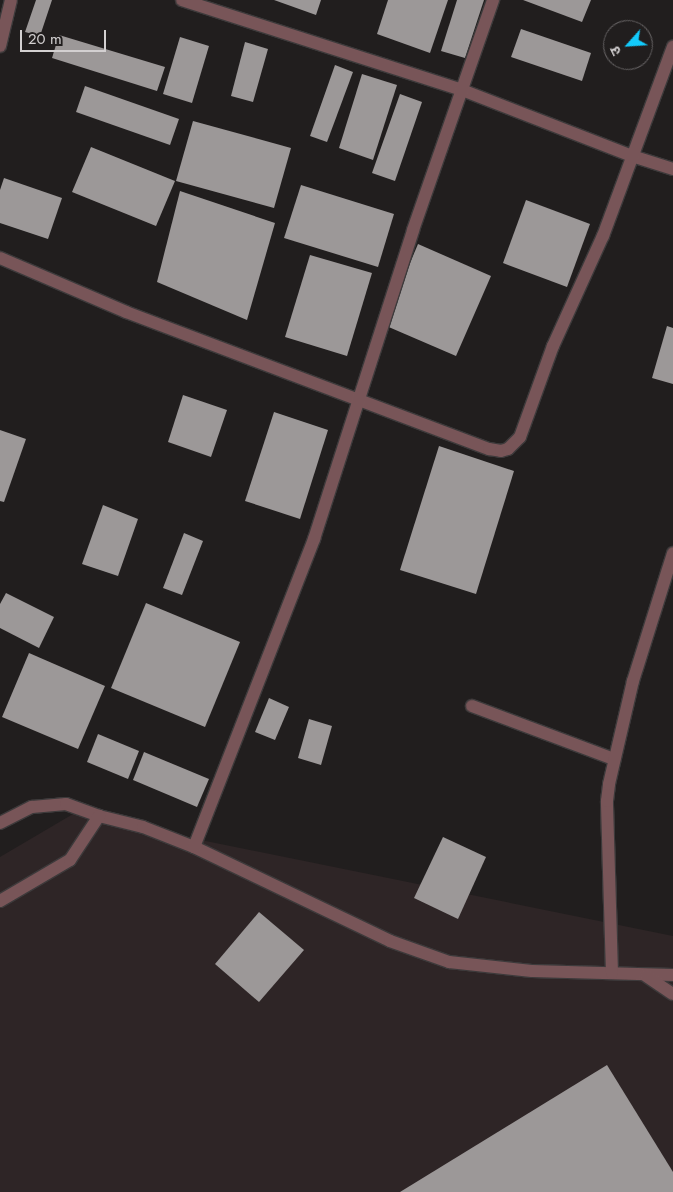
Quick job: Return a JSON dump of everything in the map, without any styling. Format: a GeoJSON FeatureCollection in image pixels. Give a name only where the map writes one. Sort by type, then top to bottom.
{"type":"FeatureCollection","features":[{"type":"Feature","properties":{"kind":"street"},"geometry":{"type":"LineString","coordinates":[[0,46],[11,0]]}},
{"type":"Feature","properties":{"kind":"street"},"geometry":{"type":"LineString","coordinates":[[182,0],[462,90],[632,156],[673,169]]}},
{"type":"Feature","properties":{"kind":"street"},"geometry":{"type":"LineString","coordinates":[[194,847],[314,539],[413,230],[493,0]]}},
{"type":"Feature","properties":{"kind":"street"},"geometry":{"type":"LineString","coordinates":[[0,258],[126,312],[500,451],[515,444],[520,437],[553,346],[603,236],[673,48]]}},
{"type":"Feature","properties":{"kind":"street"},"geometry":{"type":"LineString","coordinates":[[612,973],[607,801],[614,759],[633,681],[673,553]]}},
{"type":"Feature","properties":{"kind":"street"},"geometry":{"type":"LineString","coordinates":[[472,706],[614,759]]}},
{"type":"Feature","properties":{"kind":"street"},"geometry":{"type":"LineString","coordinates":[[1,821],[32,807],[66,804],[99,816],[143,827],[194,847],[390,941],[442,960],[498,968],[673,975]]}},
{"type":"Feature","properties":{"kind":"street"},"geometry":{"type":"LineString","coordinates":[[0,901],[70,860],[99,816]]}},
{"type":"Feature","properties":{"kind":"street"},"geometry":{"type":"LineString","coordinates":[[643,974],[673,994]]}},
{"type":"Feature","properties":{"kind":"shaded area"},"geometry":{"type":"Polygon","coordinates":[[[73,814],[673,936],[673,1192],[0,1192],[0,857],[73,814]]]}},
{"type":"Feature","properties":{"kind":"building"},"geometry":{"type":"Polygon","coordinates":[[[36,0],[52,0],[40,36],[25,32],[36,0]]]}},
{"type":"Feature","properties":{"kind":"building"},"geometry":{"type":"Polygon","coordinates":[[[274,0],[321,0],[316,15],[274,0]]]}},
{"type":"Feature","properties":{"kind":"building"},"geometry":{"type":"Polygon","coordinates":[[[388,0],[448,0],[430,53],[377,34],[388,0]]]}},
{"type":"Feature","properties":{"kind":"building"},"geometry":{"type":"Polygon","coordinates":[[[457,0],[484,0],[465,58],[441,51],[457,0]]]}},
{"type":"Feature","properties":{"kind":"building"},"geometry":{"type":"Polygon","coordinates":[[[523,0],[591,0],[582,22],[523,0]]]}},
{"type":"Feature","properties":{"kind":"building"},"geometry":{"type":"Polygon","coordinates":[[[521,29],[591,53],[582,81],[511,57],[521,29]]]}},
{"type":"Feature","properties":{"kind":"building"},"geometry":{"type":"Polygon","coordinates":[[[59,35],[165,67],[157,91],[52,58],[59,35]]]}},
{"type":"Feature","properties":{"kind":"building"},"geometry":{"type":"Polygon","coordinates":[[[180,37],[209,46],[192,103],[163,94],[180,37]]]}},
{"type":"Feature","properties":{"kind":"building"},"geometry":{"type":"Polygon","coordinates":[[[245,42],[268,49],[253,102],[231,96],[245,42]]]}},
{"type":"Feature","properties":{"kind":"building"},"geometry":{"type":"Polygon","coordinates":[[[335,65],[353,72],[327,142],[310,136],[335,65]]]}},
{"type":"Feature","properties":{"kind":"building"},"geometry":{"type":"Polygon","coordinates":[[[362,74],[397,85],[373,160],[339,148],[362,74]]]}},
{"type":"Feature","properties":{"kind":"building"},"geometry":{"type":"Polygon","coordinates":[[[85,86],[179,119],[170,145],[76,112],[85,86]]]}},
{"type":"Feature","properties":{"kind":"building"},"geometry":{"type":"Polygon","coordinates":[[[400,94],[422,102],[395,181],[372,173],[400,94]]]}},
{"type":"Feature","properties":{"kind":"building"},"geometry":{"type":"Polygon","coordinates":[[[193,121],[291,148],[274,208],[176,181],[193,121]]]}},
{"type":"Feature","properties":{"kind":"building"},"geometry":{"type":"Polygon","coordinates":[[[91,147],[175,181],[156,226],[72,192],[91,147]]]}},
{"type":"Feature","properties":{"kind":"building"},"geometry":{"type":"Polygon","coordinates":[[[4,178],[62,198],[48,239],[0,223],[0,190],[4,178]]]}},
{"type":"Feature","properties":{"kind":"building"},"geometry":{"type":"Polygon","coordinates":[[[301,185],[394,214],[378,267],[284,238],[301,185]]]}},
{"type":"Feature","properties":{"kind":"building"},"geometry":{"type":"Polygon","coordinates":[[[180,191],[275,223],[247,320],[157,282],[180,191]]]}},
{"type":"Feature","properties":{"kind":"building"},"geometry":{"type":"Polygon","coordinates":[[[526,200],[590,224],[567,287],[503,263],[526,200]]]}},
{"type":"Feature","properties":{"kind":"building"},"geometry":{"type":"Polygon","coordinates":[[[418,244],[491,276],[456,356],[384,325],[418,244]]]}},
{"type":"Feature","properties":{"kind":"building"},"geometry":{"type":"Polygon","coordinates":[[[310,255],[372,273],[347,356],[285,337],[310,255]]]}},
{"type":"Feature","properties":{"kind":"building"},"geometry":{"type":"Polygon","coordinates":[[[667,326],[673,328],[673,384],[652,378],[667,326]]]}},
{"type":"Feature","properties":{"kind":"building"},"geometry":{"type":"Polygon","coordinates":[[[183,395],[227,410],[211,457],[168,442],[183,395]]]}},
{"type":"Feature","properties":{"kind":"building"},"geometry":{"type":"Polygon","coordinates":[[[274,412],[328,430],[300,519],[245,501],[274,412]]]}},
{"type":"Feature","properties":{"kind":"building"},"geometry":{"type":"Polygon","coordinates":[[[0,430],[26,439],[4,502],[0,501],[0,430]]]}},
{"type":"Feature","properties":{"kind":"building"},"geometry":{"type":"Polygon","coordinates":[[[439,446],[514,471],[476,594],[400,570],[439,446]]]}},
{"type":"Feature","properties":{"kind":"building"},"geometry":{"type":"Polygon","coordinates":[[[103,505],[138,519],[118,576],[82,564],[103,505]]]}},
{"type":"Feature","properties":{"kind":"building"},"geometry":{"type":"Polygon","coordinates":[[[184,533],[203,541],[182,595],[163,588],[184,533]]]}},
{"type":"Feature","properties":{"kind":"building"},"geometry":{"type":"Polygon","coordinates":[[[6,593],[54,617],[39,648],[0,628],[0,604],[6,593]]]}},
{"type":"Feature","properties":{"kind":"building"},"geometry":{"type":"Polygon","coordinates":[[[146,603],[240,642],[205,727],[111,688],[146,603]]]}},
{"type":"Feature","properties":{"kind":"building"},"geometry":{"type":"Polygon","coordinates":[[[29,653],[105,686],[78,749],[2,717],[29,653]]]}},
{"type":"Feature","properties":{"kind":"building"},"geometry":{"type":"Polygon","coordinates":[[[269,698],[289,707],[275,740],[255,732],[269,698]]]}},
{"type":"Feature","properties":{"kind":"building"},"geometry":{"type":"Polygon","coordinates":[[[309,719],[332,726],[321,765],[298,758],[309,719]]]}},
{"type":"Feature","properties":{"kind":"building"},"geometry":{"type":"Polygon","coordinates":[[[98,734],[139,751],[128,779],[87,762],[98,734]]]}},
{"type":"Feature","properties":{"kind":"building"},"geometry":{"type":"Polygon","coordinates":[[[144,752],[209,779],[197,807],[133,780],[144,752]]]}},
{"type":"Feature","properties":{"kind":"building"},"geometry":{"type":"Polygon","coordinates":[[[443,837],[486,857],[458,919],[414,898],[443,837]]]}},
{"type":"Feature","properties":{"kind":"building"},"geometry":{"type":"Polygon","coordinates":[[[259,912],[304,950],[259,1002],[215,964],[259,912]]]}},
{"type":"Feature","properties":{"kind":"building"},"geometry":{"type":"Polygon","coordinates":[[[607,1065],[673,1172],[673,1192],[400,1192],[607,1065]]]}}]}
